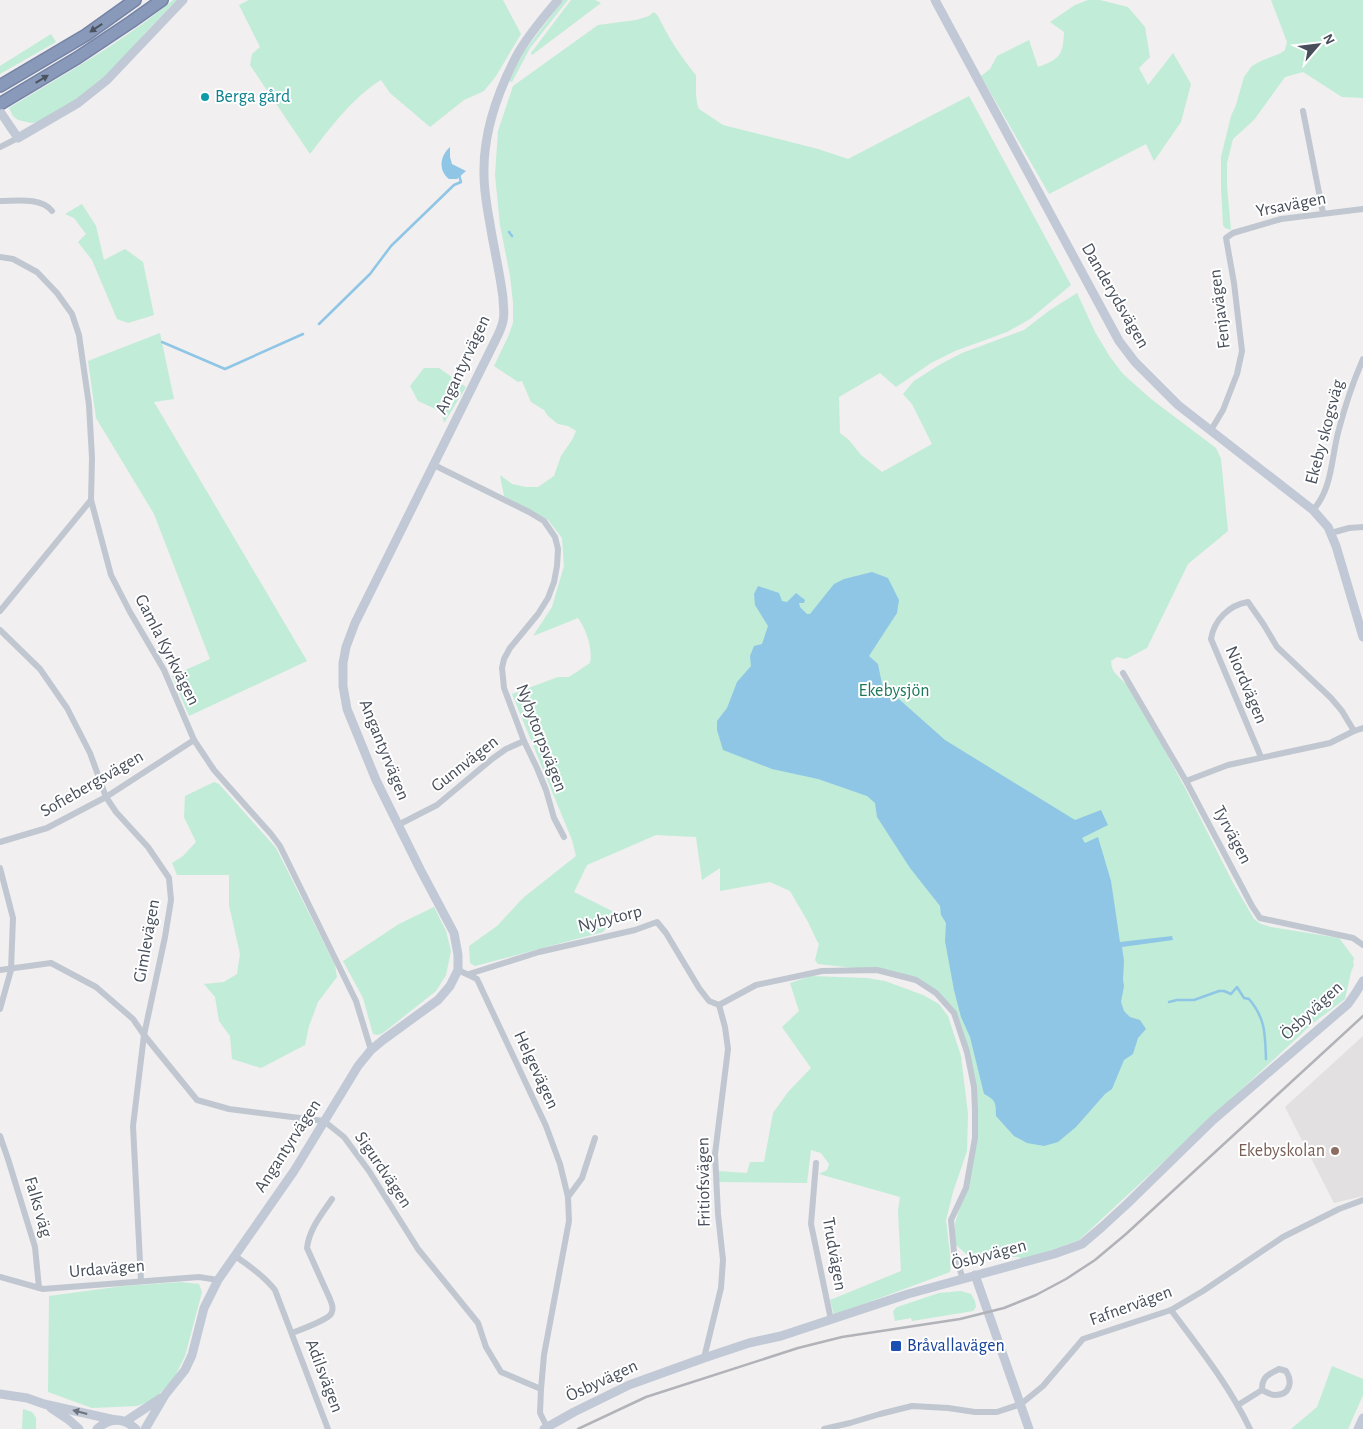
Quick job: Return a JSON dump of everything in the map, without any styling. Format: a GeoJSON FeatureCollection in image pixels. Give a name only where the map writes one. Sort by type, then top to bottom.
{"type":"FeatureCollection","features":[{"type":"Feature","properties":{"kind":"highway"},"geometry":{"type":"LineString","coordinates":[[0,86],[86,35],[135,0]]}},
{"type":"Feature","properties":{"kind":"highway"},"geometry":{"type":"LineString","coordinates":[[1,108],[162,0]]}},
{"type":"Feature","properties":{"kind":"street"},"geometry":{"type":"LineString","coordinates":[[0,147],[78,103],[107,80],[183,0]]}},
{"type":"Feature","properties":{"kind":"street","name":"Angantyrvägen"},"geometry":{"type":"LineString","coordinates":[[144,1429],[165,1395],[185,1370],[192,1355],[204,1308],[218,1280],[294,1171],[358,1066],[371,1050],[383,1040],[438,1000],[450,986],[458,970],[458,948],[454,933],[376,780],[347,709],[343,686],[343,663],[346,647],[355,623],[504,321],[501,285],[489,223],[484,174],[485,149],[491,117],[517,54],[558,0]]}},
{"type":"Feature","properties":{"kind":"street","name":"Danderydsvägen"},"geometry":{"type":"LineString","coordinates":[[935,0],[1119,341],[1154,383],[1178,405],[1314,510],[1331,533],[1360,615],[1363,637]]}},
{"type":"Feature","properties":{"kind":"street"},"geometry":{"type":"LineString","coordinates":[[1,108],[18,138]]}},
{"type":"Feature","properties":{"kind":"street"},"geometry":{"type":"LineString","coordinates":[[1303,111],[1323,213]]}},
{"type":"Feature","properties":{"kind":"street"},"geometry":{"type":"LineString","coordinates":[[0,201],[30,201],[47,205],[52,211]]}},
{"type":"Feature","properties":{"kind":"street","name":"Yrsavägen"},"geometry":{"type":"LineString","coordinates":[[1226,238],[1233,233],[1280,219],[1363,209]]}},
{"type":"Feature","properties":{"kind":"street","name":"Fenjavägen"},"geometry":{"type":"LineString","coordinates":[[1211,430],[1223,410],[1237,374],[1242,351],[1234,283],[1226,238]]}},
{"type":"Feature","properties":{"kind":"street","name":"Gamla Kyrkvägen"},"geometry":{"type":"LineString","coordinates":[[0,257],[13,259],[37,272],[57,293],[72,314],[79,335],[89,405],[92,500],[111,575],[164,670],[194,740],[214,770],[280,846],[356,1001],[371,1050]]}},
{"type":"Feature","properties":{"kind":"street","name":"Ekeby skogsväg"},"geometry":{"type":"LineString","coordinates":[[1314,510],[1324,496],[1330,476],[1338,431],[1355,376],[1363,360]]}},
{"type":"Feature","properties":{"kind":"street"},"geometry":{"type":"LineString","coordinates":[[1355,376],[1363,380]]}},
{"type":"Feature","properties":{"kind":"street","name":"Nybytorpsvägen"},"geometry":{"type":"LineString","coordinates":[[434,465],[529,512],[544,521],[556,537],[558,549],[557,566],[548,598],[538,614],[510,648],[502,668],[504,688],[524,741],[546,790],[554,818],[564,837]]}},
{"type":"Feature","properties":{"kind":"street"},"geometry":{"type":"LineString","coordinates":[[0,611],[92,500]]}},
{"type":"Feature","properties":{"kind":"street"},"geometry":{"type":"LineString","coordinates":[[1331,533],[1348,528],[1363,527]]}},
{"type":"Feature","properties":{"kind":"street","name":"Niordvägen"},"geometry":{"type":"LineString","coordinates":[[1262,757],[1210,640],[1213,628],[1227,610],[1237,604],[1248,602],[1277,647],[1331,698],[1342,711],[1354,731]]}},
{"type":"Feature","properties":{"kind":"street","name":"Gimlevägen"},"geometry":{"type":"LineString","coordinates":[[0,630],[40,670],[67,708],[90,753],[106,797],[116,812],[148,847],[169,878],[171,900],[144,1035],[133,1126],[141,1281]]}},
{"type":"Feature","properties":{"kind":"street","name":"Tyrvägen"},"geometry":{"type":"LineString","coordinates":[[1122,673],[1186,781],[1260,918],[1353,938],[1363,945]]}},
{"type":"Feature","properties":{"kind":"street"},"geometry":{"type":"LineString","coordinates":[[1186,781],[1228,765],[1330,743],[1363,728]]}},
{"type":"Feature","properties":{"kind":"street","name":"Sofiebergsvägen"},"geometry":{"type":"LineString","coordinates":[[0,842],[47,828],[106,797],[194,740]]}},
{"type":"Feature","properties":{"kind":"street","name":"Gunnvägen"},"geometry":{"type":"LineString","coordinates":[[398,825],[437,805],[492,759],[506,749],[524,741]]}},
{"type":"Feature","properties":{"kind":"street"},"geometry":{"type":"LineString","coordinates":[[0,868],[13,918],[11,970],[0,1009]]}},
{"type":"Feature","properties":{"kind":"street","name":"Nybytorp"},"geometry":{"type":"LineString","coordinates":[[469,974],[539,952],[635,930],[657,922],[666,933],[709,1002],[719,1005]]}},
{"type":"Feature","properties":{"kind":"street"},"geometry":{"type":"LineString","coordinates":[[0,970],[51,963],[96,988],[133,1019],[197,1100],[230,1110],[324,1121]]}},
{"type":"Feature","properties":{"kind":"street"},"geometry":{"type":"LineString","coordinates":[[458,970],[469,974]]}},
{"type":"Feature","properties":{"kind":"street"},"geometry":{"type":"LineString","coordinates":[[719,1005],[756,985],[822,971],[877,970],[916,980],[936,993],[954,1013],[967,1052],[974,1087],[975,1138],[966,1188],[951,1220],[954,1252],[962,1278]]}},
{"type":"Feature","properties":{"kind":"street","name":"Helgevägen"},"geometry":{"type":"LineString","coordinates":[[469,974],[477,979],[546,1126],[560,1164],[568,1197],[570,1221],[544,1355],[540,1389],[540,1413],[545,1428]]}},
{"type":"Feature","properties":{"kind":"street","name":"Ösbyvägen"},"geometry":{"type":"LineString","coordinates":[[545,1428],[629,1385],[704,1358],[749,1343],[781,1336],[908,1294],[1054,1254],[1082,1244],[1127,1204],[1213,1120],[1348,1004],[1363,981]]}},
{"type":"Feature","properties":{"kind":"street","name":"Fritiofsvägen"},"geometry":{"type":"LineString","coordinates":[[704,1358],[721,1288],[723,1260],[718,1214],[715,1154],[728,1049],[719,1005]]}},
{"type":"Feature","properties":{"kind":"street","name":"Sigurdvägen"},"geometry":{"type":"LineString","coordinates":[[324,1121],[344,1137],[369,1172],[418,1249],[478,1323],[486,1347],[501,1372],[540,1389]]}},
{"type":"Feature","properties":{"kind":"street","name":"Falks väg"},"geometry":{"type":"LineString","coordinates":[[0,1136],[34,1247],[39,1288]]}},
{"type":"Feature","properties":{"kind":"street"},"geometry":{"type":"LineString","coordinates":[[568,1197],[582,1178],[595,1138]]}},
{"type":"Feature","properties":{"kind":"street","name":"Trudvägen"},"geometry":{"type":"LineString","coordinates":[[816,1164],[811,1224],[831,1320]]}},
{"type":"Feature","properties":{"kind":"street","name":"Adilsvägen"},"geometry":{"type":"LineString","coordinates":[[292,1334],[332,1313],[333,1307],[330,1299],[307,1248],[308,1239],[313,1228],[332,1198]]}},
{"type":"Feature","properties":{"kind":"street","name":"Fafnervägen"},"geometry":{"type":"LineString","coordinates":[[824,1429],[851,1426],[880,1414],[912,1406],[997,1412],[1021,1404],[1043,1386],[1083,1339],[1171,1310],[1203,1291],[1282,1237],[1339,1209],[1363,1200]]}},
{"type":"Feature","properties":{"kind":"street","name":"Adilsvägen"},"geometry":{"type":"LineString","coordinates":[[235,1256],[250,1265],[275,1290],[328,1429]]}},
{"type":"Feature","properties":{"kind":"street"},"geometry":{"type":"LineString","coordinates":[[975,1275],[1029,1429]]}},
{"type":"Feature","properties":{"kind":"street","name":"Urdavägen"},"geometry":{"type":"LineString","coordinates":[[0,1277],[39,1288],[199,1277],[218,1280]]}},
{"type":"Feature","properties":{"kind":"street"},"geometry":{"type":"LineString","coordinates":[[1171,1310],[1216,1371],[1238,1405],[1250,1429]]}},
{"type":"Feature","properties":{"kind":"street"},"geometry":{"type":"LineString","coordinates":[[1280,1368],[1286,1371],[1290,1382],[1289,1387],[1277,1395],[1271,1395],[1262,1390],[1262,1383],[1265,1377],[1280,1368]]}},
{"type":"Feature","properties":{"kind":"street"},"geometry":{"type":"LineString","coordinates":[[1238,1405],[1262,1390]]}},
{"type":"Feature","properties":{"kind":"street"},"geometry":{"type":"LineString","coordinates":[[0,1394],[27,1398],[44,1404],[126,1421],[136,1429]]}},
{"type":"Feature","properties":{"kind":"street","name":"Angantyrvägen"},"geometry":{"type":"LineString","coordinates":[[126,1421],[165,1395]]}},
{"type":"Feature","properties":{"kind":"street"},"geometry":{"type":"LineString","coordinates":[[44,1404],[69,1420],[79,1429]]}},
{"type":"Feature","properties":{"kind":"street"},"geometry":{"type":"LineString","coordinates":[[1358,1429],[1363,1418]]}},
{"type":"Feature","properties":{"kind":"street"},"geometry":{"type":"LineString","coordinates":[[97,1429],[107,1422],[115,1420]]}},
{"type":"Feature","properties":{"kind":"shaded area","name":"Ekebyskolan"},"geometry":{"type":"Polygon","coordinates":[[[1363,1036],[1363,1196],[1334,1203],[1285,1107],[1363,1036]]]}},
{"type":"Feature","properties":{"kind":"green space"},"geometry":{"type":"Polygon","coordinates":[[[173,0],[177,0],[115,68],[74,101],[39,122],[31,123],[18,120],[13,116],[9,108],[114,44],[173,0]]]}},
{"type":"Feature","properties":{"kind":"green space"},"geometry":{"type":"Polygon","coordinates":[[[249,0],[503,0],[521,34],[496,76],[484,91],[464,100],[430,127],[390,93],[381,80],[351,104],[310,154],[250,65],[252,54],[260,47],[239,5],[249,0]]]}},
{"type":"Feature","properties":{"kind":"green space"},"geometry":{"type":"Polygon","coordinates":[[[563,0],[568,0],[530,48],[512,82],[509,81],[523,53],[563,0]]]}},
{"type":"Feature","properties":{"kind":"green space"},"geometry":{"type":"Polygon","coordinates":[[[571,0],[595,0],[601,3],[532,55],[531,53],[571,0]]]}},
{"type":"Feature","properties":{"kind":"green space"},"geometry":{"type":"Polygon","coordinates":[[[1088,0],[1100,0],[1128,7],[1145,27],[1150,57],[1139,68],[1148,85],[1173,53],[1191,84],[1181,122],[1154,161],[1146,144],[1049,194],[981,76],[990,69],[997,56],[1029,40],[1038,67],[1052,61],[1061,51],[1064,32],[1050,22],[1075,5],[1088,0]]]}},
{"type":"Feature","properties":{"kind":"green space"},"geometry":{"type":"Polygon","coordinates":[[[1271,0],[1363,0],[1363,98],[1342,97],[1303,72],[1285,77],[1254,120],[1233,139],[1227,163],[1231,230],[1223,225],[1221,157],[1231,116],[1244,77],[1252,66],[1281,53],[1285,50],[1287,42],[1271,0]]]}},
{"type":"Feature","properties":{"kind":"green space","name":"Ekebysjön"},"geometry":{"type":"Polygon","coordinates":[[[654,12],[675,47],[696,75],[696,94],[699,109],[723,125],[818,149],[848,159],[969,96],[1071,285],[1030,319],[1007,332],[955,351],[931,363],[896,387],[880,373],[839,397],[840,433],[849,440],[861,455],[882,472],[932,444],[912,404],[903,394],[914,381],[962,353],[1024,330],[1050,310],[1077,293],[1095,332],[1123,374],[1151,399],[1216,448],[1221,459],[1228,531],[1188,564],[1147,648],[1126,659],[1117,657],[1111,661],[1111,665],[1116,674],[1135,695],[1232,881],[1254,919],[1261,924],[1271,927],[1339,938],[1354,958],[1354,965],[1345,999],[1312,1024],[1079,1240],[1038,1255],[1021,1259],[1019,1257],[984,1256],[973,1260],[956,1245],[955,1223],[970,1176],[978,1126],[977,1094],[965,1037],[946,1003],[919,984],[899,977],[854,968],[818,964],[815,960],[819,944],[790,891],[770,882],[720,891],[720,868],[702,880],[696,837],[656,835],[587,865],[574,892],[616,913],[603,932],[475,966],[470,963],[469,946],[497,926],[523,898],[576,856],[572,840],[512,694],[558,677],[569,677],[590,663],[591,657],[588,639],[578,618],[533,636],[552,607],[564,566],[562,538],[548,520],[504,496],[500,475],[512,484],[538,487],[554,476],[561,456],[576,431],[568,426],[558,424],[544,410],[531,402],[522,381],[518,382],[494,366],[513,323],[510,276],[500,225],[495,175],[498,131],[513,86],[598,25],[636,20],[649,16],[654,12]]]}},
{"type":"Feature","properties":{"kind":"green space"},"geometry":{"type":"Polygon","coordinates":[[[51,34],[56,42],[0,74],[0,66],[51,34]]]}},
{"type":"Feature","properties":{"kind":"green space"},"geometry":{"type":"Polygon","coordinates":[[[82,204],[96,226],[104,260],[125,249],[143,262],[154,315],[128,323],[117,319],[92,260],[78,242],[86,234],[74,218],[65,214],[82,204]]]}},
{"type":"Feature","properties":{"kind":"green space"},"geometry":{"type":"Polygon","coordinates":[[[160,333],[174,399],[154,402],[307,661],[189,716],[172,676],[210,659],[154,514],[96,418],[88,361],[160,333]]]}},
{"type":"Feature","properties":{"kind":"green space"},"geometry":{"type":"Polygon","coordinates":[[[424,368],[439,368],[466,387],[444,423],[442,412],[418,401],[410,386],[424,368]]]}},
{"type":"Feature","properties":{"kind":"green space"},"geometry":{"type":"Polygon","coordinates":[[[214,782],[219,784],[276,848],[335,965],[337,977],[318,1002],[309,1026],[305,1045],[261,1068],[232,1059],[230,1036],[219,1021],[215,997],[204,984],[224,982],[237,974],[240,954],[229,905],[229,875],[177,875],[172,863],[183,856],[196,842],[184,817],[185,796],[214,782]]]}},
{"type":"Feature","properties":{"kind":"green space"},"geometry":{"type":"Polygon","coordinates":[[[434,907],[446,931],[451,951],[446,975],[436,991],[383,1033],[373,1034],[363,998],[343,961],[399,924],[434,907]]]}},
{"type":"Feature","properties":{"kind":"green space"},"geometry":{"type":"Polygon","coordinates":[[[811,976],[867,978],[885,981],[923,995],[939,1004],[948,1016],[961,1056],[968,1114],[967,1151],[946,1220],[951,1263],[950,1272],[834,1315],[830,1300],[901,1271],[898,1211],[900,1197],[819,1174],[827,1170],[829,1164],[821,1153],[811,1150],[807,1183],[719,1182],[718,1171],[747,1173],[750,1162],[764,1162],[773,1113],[788,1092],[811,1068],[782,1027],[799,1011],[790,983],[811,976]]]}},
{"type":"Feature","properties":{"kind":"green space"},"geometry":{"type":"Polygon","coordinates":[[[181,1282],[199,1284],[202,1292],[185,1356],[173,1380],[152,1401],[137,1406],[92,1408],[48,1392],[49,1296],[123,1286],[181,1282]]]}},
{"type":"Feature","properties":{"kind":"green space"},"geometry":{"type":"Polygon","coordinates":[[[961,1291],[971,1294],[976,1307],[973,1311],[912,1321],[911,1318],[895,1321],[893,1311],[897,1307],[939,1293],[961,1291]]]}},
{"type":"Feature","properties":{"kind":"green space"},"geometry":{"type":"Polygon","coordinates":[[[1332,1366],[1363,1379],[1363,1395],[1348,1429],[1291,1429],[1317,1407],[1332,1366]]]}},
{"type":"Feature","properties":{"kind":"green space"},"geometry":{"type":"Polygon","coordinates":[[[23,1409],[32,1412],[36,1418],[36,1429],[22,1429],[23,1409]]]}},
{"type":"Feature","properties":{"kind":"water"},"geometry":{"type":"Polygon","coordinates":[[[450,147],[452,164],[466,171],[457,179],[449,179],[442,167],[442,159],[450,147]]]}},
{"type":"Feature","properties":{"kind":"water","name":"Ekebysjön"},"geometry":{"type":"Polygon","coordinates":[[[872,572],[888,578],[899,600],[897,613],[869,656],[878,664],[882,684],[945,740],[1075,820],[1101,810],[1108,825],[1082,838],[1085,843],[1098,837],[1111,881],[1120,942],[1172,936],[1173,940],[1122,947],[1124,986],[1121,1002],[1124,1011],[1130,1017],[1140,1020],[1146,1029],[1138,1038],[1133,1054],[1124,1060],[1112,1089],[1105,1094],[1076,1127],[1058,1142],[1044,1146],[1027,1143],[1014,1136],[996,1116],[993,1100],[984,1094],[970,1037],[961,1017],[954,990],[945,941],[946,923],[941,915],[940,906],[910,868],[877,817],[875,803],[867,796],[818,779],[772,769],[723,750],[717,730],[717,721],[727,708],[737,682],[751,666],[750,656],[754,646],[762,644],[768,626],[755,605],[754,594],[758,586],[779,593],[782,601],[787,602],[796,593],[805,600],[804,603],[799,603],[800,607],[807,614],[810,614],[834,584],[844,579],[872,572]]]}},
{"type":"Feature","properties":{"kind":"waterway"},"geometry":{"type":"LineString","coordinates":[[319,324],[370,274],[391,246],[454,185],[461,182],[459,175]]}},
{"type":"Feature","properties":{"kind":"waterway"},"geometry":{"type":"LineString","coordinates":[[509,232],[512,236]]}},
{"type":"Feature","properties":{"kind":"waterway"},"geometry":{"type":"LineString","coordinates":[[162,342],[225,369],[303,334]]}},
{"type":"Feature","properties":{"kind":"waterway"},"geometry":{"type":"LineString","coordinates":[[1169,1002],[1194,1000],[1219,991],[1231,994],[1237,987],[1244,998],[1249,999],[1255,1006],[1262,1020],[1266,1059]]}},
{"type":"Feature","properties":{"kind":"railway"},"geometry":{"type":"LineString","coordinates":[[578,1429],[646,1397],[798,1348],[842,1337],[960,1319],[1004,1308],[1036,1295],[1066,1279],[1095,1260],[1126,1234],[1363,1016]]}},
{"type":"Feature","properties":{"kind":"place","name":"Berga gård"},"geometry":{"type":"Point","coordinates":[205,97]}},
{"type":"Feature","properties":{"kind":"place","name":"Ekebyskolan"},"geometry":{"type":"Point","coordinates":[1335,1151]}},
{"type":"Feature","properties":{"kind":"place","name":"Bråvallavägen"},"geometry":{"type":"Point","coordinates":[896,1346]}}]}
